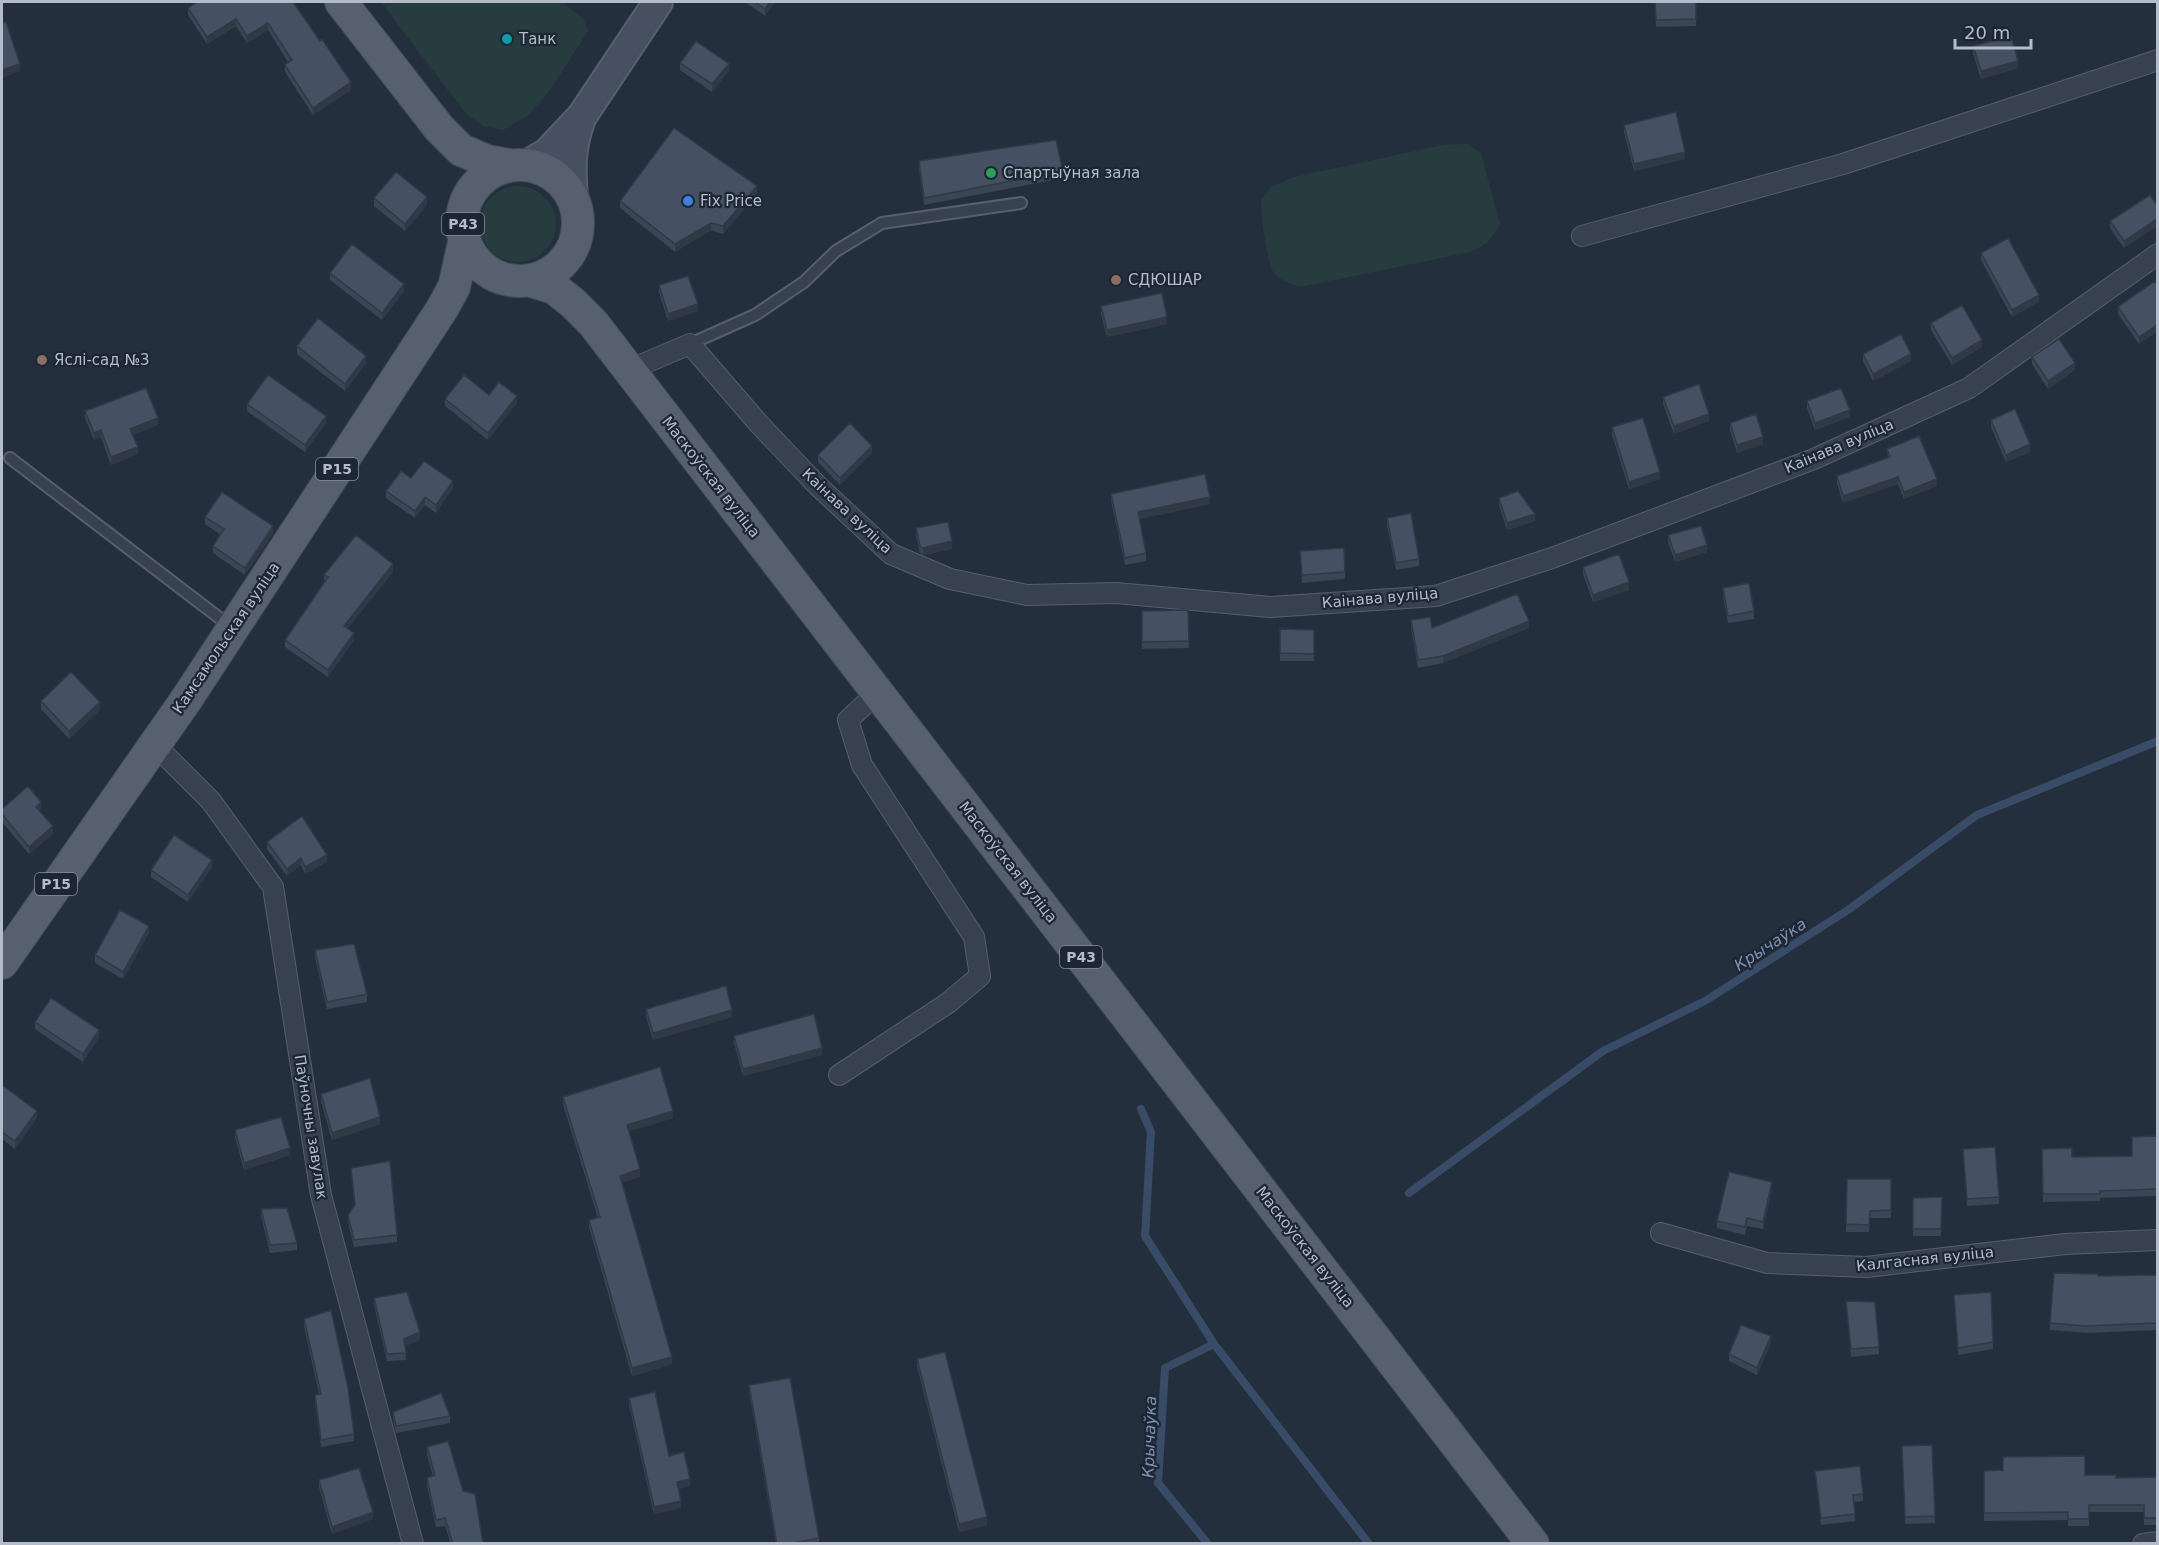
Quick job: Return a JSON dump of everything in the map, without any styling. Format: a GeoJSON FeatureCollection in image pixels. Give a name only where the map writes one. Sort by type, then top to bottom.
{"type":"FeatureCollection","features":[{"type":"Feature","properties":{"kind":"main road","name":"Р43"},"geometry":{"type":"LineString","coordinates":[[341,2],[439,128],[460,150],[488,161],[546,170],[562,182],[573,198],[578,219],[576,239]]}},
{"type":"Feature","properties":{"kind":"main road"},"geometry":{"type":"LineString","coordinates":[[518,164],[547,153],[582,116],[658,2]]}},
{"type":"Feature","properties":{"kind":"main road"},"geometry":{"type":"LineString","coordinates":[[573,198],[570,162],[573,139],[582,116]]}},
{"type":"Feature","properties":{"kind":"main road","name":"Р43"},"geometry":{"type":"LineString","coordinates":[[439,128],[453,157],[459,178],[463,228],[475,261],[492,274],[521,281]]}},
{"type":"Feature","properties":{"kind":"main road","name":"Р43"},"geometry":{"type":"LineString","coordinates":[[463,228],[470,191],[487,174],[518,164]]}},
{"type":"Feature","properties":{"kind":"main road","name":"Камсамольская вуліца"},"geometry":{"type":"LineString","coordinates":[[2,963],[186,700],[442,309],[454,287],[463,228]]}},
{"type":"Feature","properties":{"kind":"main road"},"geometry":{"type":"LineString","coordinates":[[521,281],[551,273],[566,259],[576,239]]}},
{"type":"Feature","properties":{"kind":"main road","name":"Маскоўская вуліца"},"geometry":{"type":"LineString","coordinates":[[576,239],[575,267],[580,294],[593,323]]}},
{"type":"Feature","properties":{"kind":"main road","name":"Камсамольская вуліца"},"geometry":{"type":"LineString","coordinates":[[442,309],[465,292],[484,284],[521,281]]}},
{"type":"Feature","properties":{"kind":"main road","name":"Маскоўская вуліца"},"geometry":{"type":"LineString","coordinates":[[521,281],[554,288],[593,323],[1533,1544]]}},
{"type":"Feature","properties":{"kind":"street"},"geometry":{"type":"LineString","coordinates":[[1581,236],[1843,164],[2157,60]]}},
{"type":"Feature","properties":{"kind":"street","name":"Каінава вуліца"},"geometry":{"type":"LineString","coordinates":[[690,344],[759,424],[810,478],[891,554],[950,579],[1027,595],[1116,593],[1270,606],[1436,596],[1552,558],[1814,459],[1969,388],[2157,254]]}},
{"type":"Feature","properties":{"kind":"street"},"geometry":{"type":"LineString","coordinates":[[629,370],[690,344]]}},
{"type":"Feature","properties":{"kind":"street"},"geometry":{"type":"LineString","coordinates":[[839,1075],[948,1003],[980,976],[974,937],[862,765],[848,720],[877,693]]}},
{"type":"Feature","properties":{"kind":"street","name":"Паўночны завулак"},"geometry":{"type":"LineString","coordinates":[[154,744],[211,801],[273,887],[321,1195],[413,1544]]}},
{"type":"Feature","properties":{"kind":"street","name":"Калгасная вуліца"},"geometry":{"type":"LineString","coordinates":[[1661,1233],[1767,1263],[1866,1267],[2065,1244],[2157,1240]]}},
{"type":"Feature","properties":{"kind":"street"},"geometry":{"type":"LineString","coordinates":[[2143,1544],[2157,1542]]}},
{"type":"Feature","properties":{"kind":"lane"},"geometry":{"type":"LineString","coordinates":[[690,344],[754,315],[804,282],[836,251],[882,223],[1021,203]]}},
{"type":"Feature","properties":{"kind":"lane"},"geometry":{"type":"LineString","coordinates":[[10,458],[233,628]]}},
{"type":"Feature","properties":{"kind":"green space"},"geometry":{"type":"Polygon","coordinates":[[[381,2],[562,2],[583,18],[588,31],[552,87],[529,115],[503,130],[483,126],[466,114],[381,2]]]}},
{"type":"Feature","properties":{"kind":"green space"},"geometry":{"type":"Polygon","coordinates":[[[1467,144],[1481,153],[1500,225],[1487,243],[1471,252],[1300,287],[1284,281],[1272,270],[1266,246],[1261,206],[1261,199],[1271,187],[1294,177],[1443,145],[1467,144]]]}},
{"type":"Feature","properties":{"kind":"green space"},"geometry":{"type":"Polygon","coordinates":[[[518,186],[532,189],[545,197],[553,210],[556,224],[553,238],[545,251],[532,259],[518,262],[504,259],[491,251],[483,238],[480,224],[483,210],[491,197],[504,189],[518,186]]]}},
{"type":"Feature","properties":{"kind":"building"},"geometry":{"type":"Polygon","coordinates":[[[197,2],[293,2],[351,82],[313,108],[285,65],[292,60],[268,23],[247,36],[236,19],[207,37],[188,8],[197,2]]]}},
{"type":"Feature","properties":{"kind":"building"},"geometry":{"type":"Polygon","coordinates":[[[755,2],[770,2],[765,9],[755,2]]]}},
{"type":"Feature","properties":{"kind":"building"},"geometry":{"type":"Polygon","coordinates":[[[1655,2],[1696,2],[1696,19],[1656,20],[1655,2]]]}},
{"type":"Feature","properties":{"kind":"building"},"geometry":{"type":"Polygon","coordinates":[[[6,22],[20,64],[2,70],[2,23],[6,22]]]}},
{"type":"Feature","properties":{"kind":"building"},"geometry":{"type":"Polygon","coordinates":[[[2011,36],[2018,61],[1981,71],[1973,46],[2011,36]]]}},
{"type":"Feature","properties":{"kind":"building"},"geometry":{"type":"Polygon","coordinates":[[[696,41],[729,64],[712,84],[680,63],[696,41]]]}},
{"type":"Feature","properties":{"kind":"building"},"geometry":{"type":"Polygon","coordinates":[[[1676,112],[1685,152],[1634,164],[1624,125],[1676,112]]]}},
{"type":"Feature","properties":{"kind":"building","name":"Fix Price"},"geometry":{"type":"Polygon","coordinates":[[[674,128],[757,186],[723,226],[711,223],[675,244],[620,201],[674,128]]]}},
{"type":"Feature","properties":{"kind":"building","name":"Спартыўная зала"},"geometry":{"type":"Polygon","coordinates":[[[1056,140],[1063,171],[924,198],[919,161],[1056,140]]]}},
{"type":"Feature","properties":{"kind":"building"},"geometry":{"type":"Polygon","coordinates":[[[396,172],[427,197],[405,224],[374,198],[396,172]]]}},
{"type":"Feature","properties":{"kind":"building"},"geometry":{"type":"Polygon","coordinates":[[[2150,195],[2157,205],[2157,219],[2124,241],[2110,221],[2150,195]]]}},
{"type":"Feature","properties":{"kind":"building"},"geometry":{"type":"Polygon","coordinates":[[[2008,238],[2039,295],[2012,310],[1981,253],[2008,238]]]}},
{"type":"Feature","properties":{"kind":"building"},"geometry":{"type":"Polygon","coordinates":[[[352,244],[404,284],[382,313],[330,273],[352,244]]]}},
{"type":"Feature","properties":{"kind":"building"},"geometry":{"type":"Polygon","coordinates":[[[688,276],[698,304],[668,314],[659,285],[688,276]]]}},
{"type":"Feature","properties":{"kind":"building"},"geometry":{"type":"Polygon","coordinates":[[[2155,281],[2157,285],[2157,325],[2139,337],[2118,307],[2155,281]]]}},
{"type":"Feature","properties":{"kind":"building"},"geometry":{"type":"Polygon","coordinates":[[[1162,293],[1167,317],[1107,330],[1101,306],[1162,293]]]}},
{"type":"Feature","properties":{"kind":"building"},"geometry":{"type":"Polygon","coordinates":[[[1962,305],[1982,340],[1952,358],[1931,323],[1962,305]]]}},
{"type":"Feature","properties":{"kind":"building"},"geometry":{"type":"Polygon","coordinates":[[[318,318],[366,356],[345,384],[297,346],[318,318]]]}},
{"type":"Feature","properties":{"kind":"building"},"geometry":{"type":"Polygon","coordinates":[[[1901,334],[1911,354],[1873,374],[1863,354],[1901,334]]]}},
{"type":"Feature","properties":{"kind":"building"},"geometry":{"type":"Polygon","coordinates":[[[2059,339],[2075,363],[2048,381],[2032,357],[2059,339]]]}},
{"type":"Feature","properties":{"kind":"building"},"geometry":{"type":"Polygon","coordinates":[[[268,375],[326,416],[305,445],[247,404],[268,375]]]}},
{"type":"Feature","properties":{"kind":"building"},"geometry":{"type":"Polygon","coordinates":[[[464,375],[489,395],[499,382],[517,396],[488,433],[445,399],[464,375]]]}},
{"type":"Feature","properties":{"kind":"building"},"geometry":{"type":"Polygon","coordinates":[[[1699,384],[1709,414],[1674,426],[1663,397],[1699,384]]]}},
{"type":"Feature","properties":{"kind":"building"},"geometry":{"type":"Polygon","coordinates":[[[146,388],[158,418],[130,429],[138,447],[111,457],[101,430],[94,433],[85,411],[146,388]]]}},
{"type":"Feature","properties":{"kind":"building"},"geometry":{"type":"Polygon","coordinates":[[[1841,388],[1850,410],[1815,423],[1807,401],[1841,388]]]}},
{"type":"Feature","properties":{"kind":"building"},"geometry":{"type":"Polygon","coordinates":[[[2015,409],[2030,444],[2006,455],[1991,420],[2015,409]]]}},
{"type":"Feature","properties":{"kind":"building"},"geometry":{"type":"Polygon","coordinates":[[[1756,414],[1763,437],[1737,445],[1730,423],[1756,414]]]}},
{"type":"Feature","properties":{"kind":"building"},"geometry":{"type":"Polygon","coordinates":[[[1643,418],[1660,472],[1629,482],[1612,427],[1643,418]]]}},
{"type":"Feature","properties":{"kind":"building"},"geometry":{"type":"Polygon","coordinates":[[[850,423],[872,446],[840,478],[818,455],[850,423]]]}},
{"type":"Feature","properties":{"kind":"building"},"geometry":{"type":"Polygon","coordinates":[[[1919,436],[1937,479],[1904,492],[1898,477],[1843,496],[1837,476],[1890,457],[1887,449],[1919,436]]]}},
{"type":"Feature","properties":{"kind":"building"},"geometry":{"type":"Polygon","coordinates":[[[424,461],[453,481],[436,505],[425,497],[415,511],[386,491],[401,471],[411,478],[424,461]]]}},
{"type":"Feature","properties":{"kind":"building"},"geometry":{"type":"Polygon","coordinates":[[[1205,474],[1210,497],[1138,512],[1146,553],[1125,558],[1111,494],[1205,474]]]}},
{"type":"Feature","properties":{"kind":"building"},"geometry":{"type":"Polygon","coordinates":[[[1518,491],[1535,514],[1507,523],[1499,498],[1518,491]]]}},
{"type":"Feature","properties":{"kind":"building"},"geometry":{"type":"Polygon","coordinates":[[[222,492],[273,526],[245,568],[213,546],[224,529],[205,517],[222,492]]]}},
{"type":"Feature","properties":{"kind":"building"},"geometry":{"type":"Polygon","coordinates":[[[1411,513],[1419,559],[1396,563],[1387,518],[1411,513]]]}},
{"type":"Feature","properties":{"kind":"building"},"geometry":{"type":"Polygon","coordinates":[[[948,522],[952,541],[923,548],[920,546],[916,528],[948,522]]]}},
{"type":"Feature","properties":{"kind":"building"},"geometry":{"type":"Polygon","coordinates":[[[1701,526],[1707,545],[1675,555],[1668,535],[1701,526]]]}},
{"type":"Feature","properties":{"kind":"building"},"geometry":{"type":"Polygon","coordinates":[[[356,535],[393,564],[344,626],[354,633],[328,670],[285,640],[328,577],[324,575],[356,535]]]}},
{"type":"Feature","properties":{"kind":"building"},"geometry":{"type":"Polygon","coordinates":[[[1344,548],[1345,572],[1302,575],[1300,551],[1344,548]]]}},
{"type":"Feature","properties":{"kind":"building"},"geometry":{"type":"Polygon","coordinates":[[[1619,554],[1629,582],[1593,595],[1583,567],[1619,554]]]}},
{"type":"Feature","properties":{"kind":"building"},"geometry":{"type":"Polygon","coordinates":[[[1749,583],[1754,611],[1728,616],[1723,588],[1749,583]]]}},
{"type":"Feature","properties":{"kind":"building"},"geometry":{"type":"Polygon","coordinates":[[[1517,594],[1529,621],[1443,656],[1418,660],[1411,620],[1430,617],[1432,628],[1517,594]]]}},
{"type":"Feature","properties":{"kind":"building"},"geometry":{"type":"Polygon","coordinates":[[[1188,610],[1189,641],[1142,642],[1142,611],[1188,610]]]}},
{"type":"Feature","properties":{"kind":"building"},"geometry":{"type":"Polygon","coordinates":[[[1280,629],[1314,630],[1314,654],[1280,653],[1280,629]]]}},
{"type":"Feature","properties":{"kind":"building"},"geometry":{"type":"Polygon","coordinates":[[[71,672],[100,702],[69,731],[41,701],[71,672]]]}},
{"type":"Feature","properties":{"kind":"building"},"geometry":{"type":"Polygon","coordinates":[[[28,786],[41,802],[36,807],[53,826],[29,847],[2,814],[2,809],[28,786]]]}},
{"type":"Feature","properties":{"kind":"building"},"geometry":{"type":"Polygon","coordinates":[[[302,816],[327,855],[305,867],[301,858],[287,869],[267,842],[302,816]]]}},
{"type":"Feature","properties":{"kind":"building"},"geometry":{"type":"Polygon","coordinates":[[[174,835],[212,860],[188,895],[151,870],[174,835]]]}},
{"type":"Feature","properties":{"kind":"building"},"geometry":{"type":"Polygon","coordinates":[[[120,910],[149,926],[123,972],[95,955],[120,910]]]}},
{"type":"Feature","properties":{"kind":"building"},"geometry":{"type":"Polygon","coordinates":[[[354,944],[367,994],[327,1002],[315,950],[354,944]]]}},
{"type":"Feature","properties":{"kind":"building"},"geometry":{"type":"Polygon","coordinates":[[[726,986],[732,1010],[653,1033],[646,1009],[726,986]]]}},
{"type":"Feature","properties":{"kind":"building"},"geometry":{"type":"Polygon","coordinates":[[[51,998],[99,1030],[83,1054],[35,1022],[51,998]]]}},
{"type":"Feature","properties":{"kind":"building"},"geometry":{"type":"Polygon","coordinates":[[[814,1014],[822,1048],[743,1069],[734,1036],[814,1014]]]}},
{"type":"Feature","properties":{"kind":"building"},"geometry":{"type":"Polygon","coordinates":[[[660,1067],[673,1111],[627,1125],[640,1169],[620,1176],[672,1357],[632,1368],[589,1220],[600,1217],[563,1097],[660,1067]]]}},
{"type":"Feature","properties":{"kind":"building"},"geometry":{"type":"Polygon","coordinates":[[[370,1078],[380,1117],[332,1133],[321,1094],[370,1078]]]}},
{"type":"Feature","properties":{"kind":"building"},"geometry":{"type":"Polygon","coordinates":[[[2,1085],[37,1111],[15,1141],[2,1132],[2,1085]]]}},
{"type":"Feature","properties":{"kind":"building"},"geometry":{"type":"Polygon","coordinates":[[[281,1117],[290,1148],[244,1163],[235,1130],[281,1117]]]}},
{"type":"Feature","properties":{"kind":"building"},"geometry":{"type":"Polygon","coordinates":[[[2157,1136],[2157,1189],[2100,1191],[2100,1194],[2043,1194],[2042,1149],[2072,1148],[2072,1157],[2132,1156],[2132,1137],[2157,1136]]]}},
{"type":"Feature","properties":{"kind":"building"},"geometry":{"type":"Polygon","coordinates":[[[1995,1147],[1999,1197],[1967,1199],[1963,1149],[1995,1147]]]}},
{"type":"Feature","properties":{"kind":"building"},"geometry":{"type":"Polygon","coordinates":[[[390,1161],[397,1235],[354,1240],[348,1215],[355,1205],[351,1168],[390,1161]]]}},
{"type":"Feature","properties":{"kind":"building"},"geometry":{"type":"Polygon","coordinates":[[[1729,1172],[1772,1182],[1763,1222],[1747,1218],[1745,1227],[1717,1221],[1729,1172]]]}},
{"type":"Feature","properties":{"kind":"building"},"geometry":{"type":"Polygon","coordinates":[[[1847,1179],[1891,1179],[1891,1210],[1870,1211],[1869,1225],[1846,1224],[1847,1179]]]}},
{"type":"Feature","properties":{"kind":"building"},"geometry":{"type":"Polygon","coordinates":[[[1942,1197],[1941,1229],[1913,1229],[1913,1198],[1942,1197]]]}},
{"type":"Feature","properties":{"kind":"building"},"geometry":{"type":"Polygon","coordinates":[[[287,1208],[297,1243],[270,1245],[261,1209],[287,1208]]]}},
{"type":"Feature","properties":{"kind":"building"},"geometry":{"type":"Polygon","coordinates":[[[2054,1273],[2098,1274],[2098,1276],[2157,1275],[2157,1323],[2086,1326],[2050,1323],[2054,1273]]]}},
{"type":"Feature","properties":{"kind":"building"},"geometry":{"type":"Polygon","coordinates":[[[407,1292],[420,1332],[404,1339],[406,1353],[387,1354],[374,1298],[407,1292]]]}},
{"type":"Feature","properties":{"kind":"building"},"geometry":{"type":"Polygon","coordinates":[[[1991,1292],[1993,1342],[1958,1348],[1954,1295],[1991,1292]]]}},
{"type":"Feature","properties":{"kind":"building"},"geometry":{"type":"Polygon","coordinates":[[[1846,1301],[1875,1302],[1879,1347],[1851,1349],[1846,1301]]]}},
{"type":"Feature","properties":{"kind":"building"},"geometry":{"type":"Polygon","coordinates":[[[331,1310],[348,1388],[354,1434],[321,1440],[315,1395],[321,1394],[304,1319],[331,1310]]]}},
{"type":"Feature","properties":{"kind":"building"},"geometry":{"type":"Polygon","coordinates":[[[1741,1325],[1771,1336],[1757,1368],[1729,1354],[1741,1325]]]}},
{"type":"Feature","properties":{"kind":"building"},"geometry":{"type":"Polygon","coordinates":[[[945,1352],[987,1517],[959,1524],[917,1359],[945,1352]]]}},
{"type":"Feature","properties":{"kind":"building"},"geometry":{"type":"Polygon","coordinates":[[[790,1378],[819,1538],[777,1544],[749,1385],[790,1378]]]}},
{"type":"Feature","properties":{"kind":"building"},"geometry":{"type":"Polygon","coordinates":[[[655,1392],[669,1456],[684,1452],[690,1479],[677,1482],[681,1501],[654,1507],[629,1398],[655,1392]]]}},
{"type":"Feature","properties":{"kind":"building"},"geometry":{"type":"Polygon","coordinates":[[[441,1393],[450,1416],[396,1426],[393,1412],[441,1393]]]}},
{"type":"Feature","properties":{"kind":"building"},"geometry":{"type":"Polygon","coordinates":[[[448,1441],[463,1491],[475,1494],[483,1544],[453,1544],[445,1518],[436,1520],[427,1478],[435,1475],[427,1447],[448,1441]]]}},
{"type":"Feature","properties":{"kind":"building"},"geometry":{"type":"Polygon","coordinates":[[[1932,1445],[1935,1516],[1905,1517],[1902,1446],[1932,1445]]]}},
{"type":"Feature","properties":{"kind":"building"},"geometry":{"type":"Polygon","coordinates":[[[2085,1456],[2085,1475],[2116,1475],[2116,1478],[2157,1477],[2157,1518],[2144,1518],[2144,1505],[2089,1505],[2089,1519],[2068,1519],[2068,1512],[1984,1513],[1984,1471],[2003,1470],[2003,1457],[2085,1456]]]}},
{"type":"Feature","properties":{"kind":"building"},"geometry":{"type":"Polygon","coordinates":[[[1860,1466],[1863,1494],[1853,1495],[1855,1514],[1821,1518],[1815,1471],[1860,1466]]]}},
{"type":"Feature","properties":{"kind":"building"},"geometry":{"type":"Polygon","coordinates":[[[359,1468],[373,1512],[332,1527],[319,1480],[359,1468]]]}},
{"type":"Feature","properties":{"kind":"waterway","name":"Крычаўка"},"geometry":{"type":"LineString","coordinates":[[1409,1193],[1603,1051],[1705,1001],[1848,910],[1977,815],[2158,741]]}},
{"type":"Feature","properties":{"kind":"waterway","name":"Крычаўка"},"geometry":{"type":"LineString","coordinates":[[1141,1109],[1151,1132],[1145,1236],[1214,1344],[1369,1544]]}},
{"type":"Feature","properties":{"kind":"waterway","name":"Крычаўка"},"geometry":{"type":"LineString","coordinates":[[1208,1544],[1158,1483],[1165,1368],[1214,1344]]}},
{"type":"Feature","properties":{"kind":"place","name":"Танк"},"geometry":{"type":"Point","coordinates":[507,39]}},
{"type":"Feature","properties":{"kind":"place","name":"Спартыўная зала"},"geometry":{"type":"Point","coordinates":[991,173]}},
{"type":"Feature","properties":{"kind":"place","name":"Fix Price"},"geometry":{"type":"Point","coordinates":[688,201]}},
{"type":"Feature","properties":{"kind":"place","name":"СДЮШАР"},"geometry":{"type":"Point","coordinates":[1116,280]}},
{"type":"Feature","properties":{"kind":"place","name":"Яслі-сад №3"},"geometry":{"type":"Point","coordinates":[42,360]}}]}
